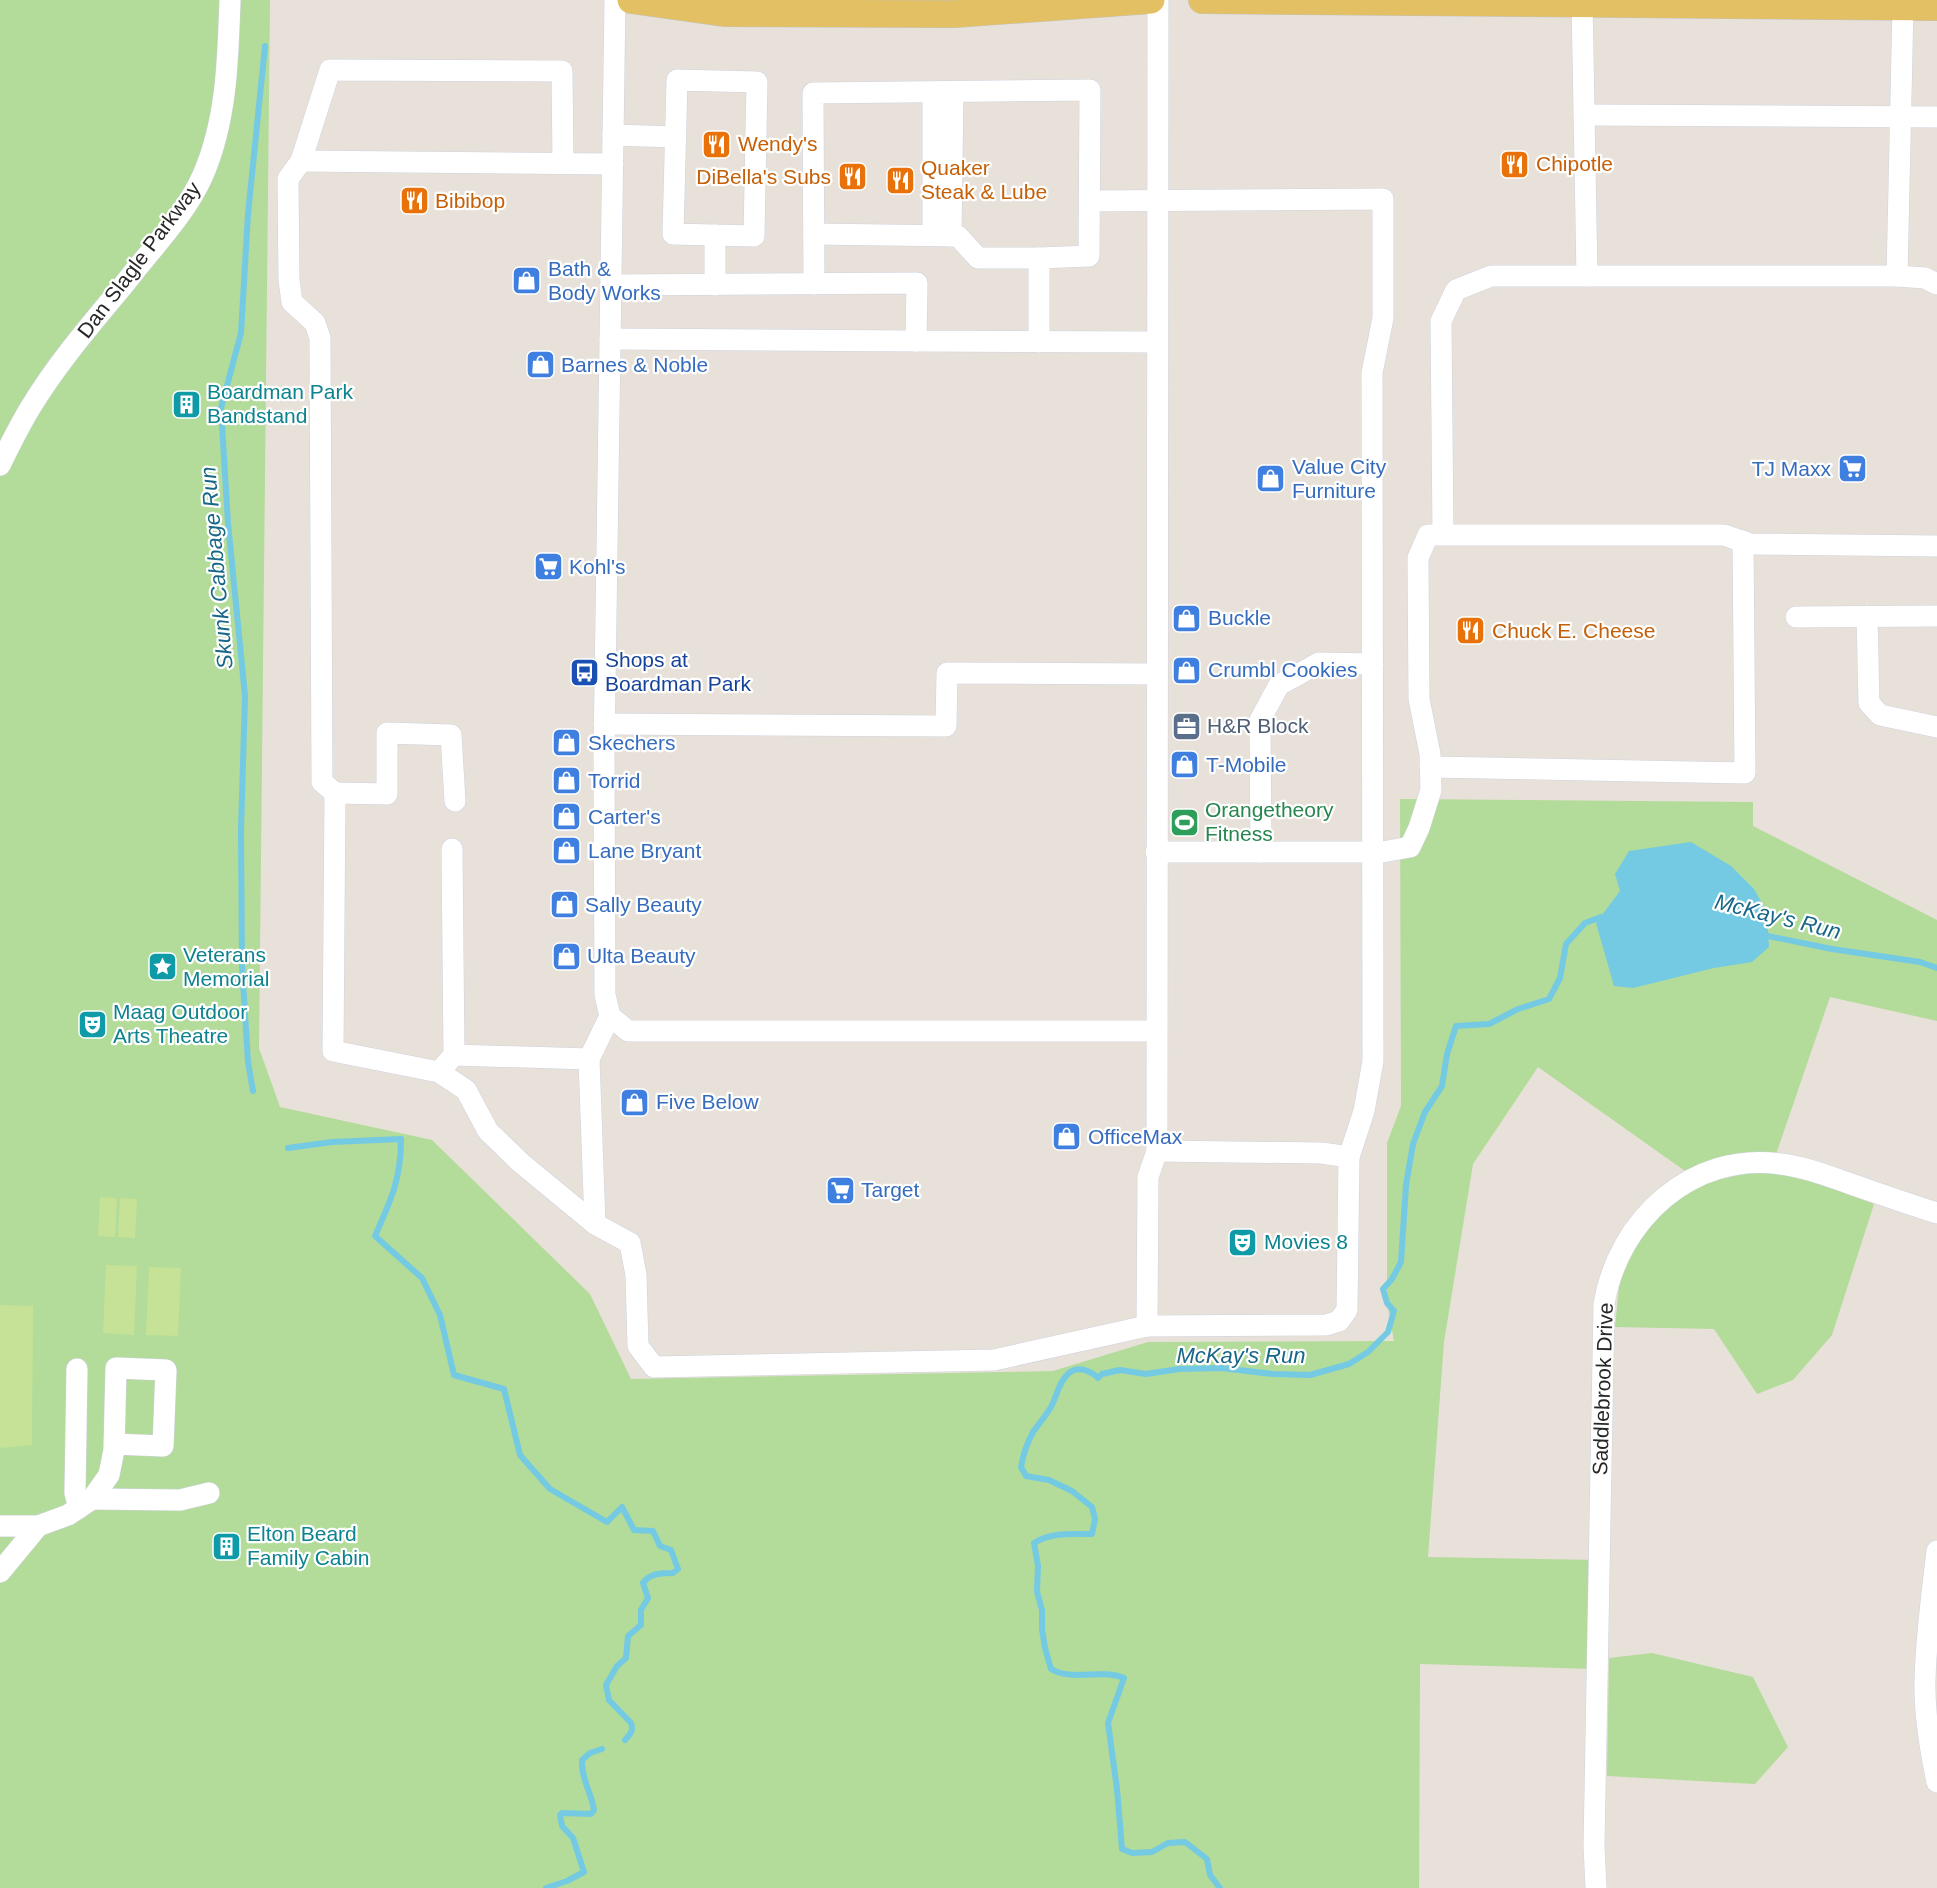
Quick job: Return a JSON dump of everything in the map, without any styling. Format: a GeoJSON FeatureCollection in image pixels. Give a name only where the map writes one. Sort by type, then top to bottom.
{"type":"FeatureCollection","features":[{"type":"Feature","properties":{"kind":"main road"},"geometry":{"type":"LineString","coordinates":[[631,0],[724,13],[931,14],[1151,0]]}},
{"type":"Feature","properties":{"kind":"main road"},"geometry":{"type":"LineString","coordinates":[[1202,0],[1816,3],[1937,7]]}},
{"type":"Feature","properties":{"kind":"street","name":"Dan Slagle Parkway"},"geometry":{"type":"LineString","coordinates":[[0,465],[32,405],[63,359],[170,227],[204,175],[225,92],[229,52],[230,0]]}},
{"type":"Feature","properties":{"kind":"street"},"geometry":{"type":"LineString","coordinates":[[595,1224],[589,1059],[610,1016],[605,972],[604,724],[615,0]]}},
{"type":"Feature","properties":{"kind":"street"},"geometry":{"type":"LineString","coordinates":[[1147,1326],[1148,1177],[1157,1151],[1158,0]]}},
{"type":"Feature","properties":{"kind":"street"},"geometry":{"type":"LineString","coordinates":[[1582,2],[1587,276]]}},
{"type":"Feature","properties":{"kind":"street"},"geometry":{"type":"LineString","coordinates":[[1897,276],[1902,7]]}},
{"type":"Feature","properties":{"kind":"street"},"geometry":{"type":"LineString","coordinates":[[455,801],[451,735],[387,733],[387,794],[335,792],[322,782],[320,338],[315,323],[292,302],[289,280],[288,179],[301,161],[330,70],[562,71],[563,163]]}},
{"type":"Feature","properties":{"kind":"street"},"geometry":{"type":"LineString","coordinates":[[677,80],[757,82],[754,236],[674,234],[675,137],[677,80]]}},
{"type":"Feature","properties":{"kind":"street"},"geometry":{"type":"LineString","coordinates":[[814,234],[958,236],[978,258],[1089,256],[1090,90],[813,93],[814,284]]}},
{"type":"Feature","properties":{"kind":"street"},"geometry":{"type":"LineString","coordinates":[[942,235],[943,92]]}},
{"type":"Feature","properties":{"kind":"street"},"geometry":{"type":"LineString","coordinates":[[1584,115],[1937,117]]}},
{"type":"Feature","properties":{"kind":"street"},"geometry":{"type":"LineString","coordinates":[[613,135],[675,137]]}},
{"type":"Feature","properties":{"kind":"street"},"geometry":{"type":"LineString","coordinates":[[301,161],[613,164]]}},
{"type":"Feature","properties":{"kind":"street"},"geometry":{"type":"LineString","coordinates":[[335,792],[333,1051],[439,1072],[466,1090],[488,1131],[521,1163],[595,1224],[630,1243],[636,1275],[638,1346],[654,1367],[994,1360],[1147,1326],[1326,1325],[1339,1321],[1347,1310],[1349,1157],[1364,1111],[1373,1060],[1372,373],[1383,318],[1383,199],[1090,201]]}},
{"type":"Feature","properties":{"kind":"street"},"geometry":{"type":"LineString","coordinates":[[714,235],[715,285]]}},
{"type":"Feature","properties":{"kind":"street"},"geometry":{"type":"LineString","coordinates":[[1039,258],[1039,342]]}},
{"type":"Feature","properties":{"kind":"street"},"geometry":{"type":"LineString","coordinates":[[1443,534],[1441,321],[1456,290],[1491,276],[1897,276],[1925,278],[1937,284]]}},
{"type":"Feature","properties":{"kind":"street"},"geometry":{"type":"LineString","coordinates":[[611,285],[917,283],[916,341]]}},
{"type":"Feature","properties":{"kind":"street"},"geometry":{"type":"LineString","coordinates":[[610,339],[1157,342]]}},
{"type":"Feature","properties":{"kind":"street"},"geometry":{"type":"LineString","coordinates":[[1156,852],[1373,852],[1410,847],[1419,828],[1431,790],[1430,754],[1419,699],[1418,558],[1428,535],[1724,535],[1750,544],[1937,546]]}},
{"type":"Feature","properties":{"kind":"street"},"geometry":{"type":"LineString","coordinates":[[1430,767],[1745,773],[1743,542]]}},
{"type":"Feature","properties":{"kind":"street"},"geometry":{"type":"LineString","coordinates":[[1867,616],[1869,703],[1873,710],[1880,715],[1937,727]]}},
{"type":"Feature","properties":{"kind":"street"},"geometry":{"type":"LineString","coordinates":[[1796,617],[1937,616]]}},
{"type":"Feature","properties":{"kind":"street"},"geometry":{"type":"LineString","coordinates":[[1261,852],[1260,720],[1279,685],[1319,663],[1373,664]]}},
{"type":"Feature","properties":{"kind":"street"},"geometry":{"type":"LineString","coordinates":[[604,724],[946,726],[947,673],[1157,674]]}},
{"type":"Feature","properties":{"kind":"street"},"geometry":{"type":"LineString","coordinates":[[439,1072],[454,1055],[453,849]]}},
{"type":"Feature","properties":{"kind":"street"},"geometry":{"type":"LineString","coordinates":[[610,1016],[628,1031],[1156,1031]]}},
{"type":"Feature","properties":{"kind":"street"},"geometry":{"type":"LineString","coordinates":[[454,1055],[589,1059]]}},
{"type":"Feature","properties":{"kind":"street"},"geometry":{"type":"LineString","coordinates":[[1157,1151],[1322,1153],[1349,1157]]}},
{"type":"Feature","properties":{"kind":"street","name":"Saddlebrook Drive"},"geometry":{"type":"LineString","coordinates":[[1596,1888],[1594,1845],[1604,1304],[1613,1268],[1624,1243],[1642,1218],[1668,1194],[1704,1175],[1731,1166],[1752,1163],[1779,1163],[1807,1169],[1937,1214]]}},
{"type":"Feature","properties":{"kind":"street"},"geometry":{"type":"LineString","coordinates":[[76,1369],[75,1493],[86,1503],[180,1500],[209,1493]]}},
{"type":"Feature","properties":{"kind":"street"},"geometry":{"type":"LineString","coordinates":[[0,1526],[38,1526],[68,1515],[86,1503],[109,1475],[114,1444]]}},
{"type":"Feature","properties":{"kind":"street"},"geometry":{"type":"LineString","coordinates":[[0,1572],[38,1526]]}},
{"type":"Feature","properties":{"kind":"street"},"geometry":{"type":"LineString","coordinates":[[0,1540],[4,1550],[0,1572]]}},
{"type":"Feature","properties":{"kind":"street"},"geometry":{"type":"LineString","coordinates":[[1937,1551],[1925,1681],[1928,1731],[1937,1782]]}},
{"type":"Feature","properties":{"kind":"green space"},"geometry":{"type":"Polygon","coordinates":[[[0,0],[270,0],[259,1048],[280,1107],[432,1140],[590,1294],[631,1379],[1053,1371],[1148,1342],[1394,1341],[1387,1303],[1387,1143],[1401,1106],[1400,799],[1753,802],[1753,826],[1937,920],[1937,1021],[1830,997],[1773,1163],[1695,1178],[1538,1067],[1473,1164],[1444,1342],[1428,1557],[1599,1560],[1597,1669],[1420,1664],[1419,1888],[0,1888],[0,0]]]}},
{"type":"Feature","properties":{"kind":"green space"},"geometry":{"type":"Polygon","coordinates":[[[1752,1172],[1799,1175],[1874,1204],[1832,1335],[1793,1380],[1757,1394],[1714,1329],[1615,1327],[1620,1277],[1639,1236],[1674,1202],[1709,1182],[1752,1172]]]}},
{"type":"Feature","properties":{"kind":"green space"},"geometry":{"type":"Polygon","coordinates":[[[100,1197],[117,1198],[115,1237],[98,1236],[100,1197]]]}},
{"type":"Feature","properties":{"kind":"green space"},"geometry":{"type":"Polygon","coordinates":[[[120,1198],[137,1199],[135,1238],[118,1237],[120,1198]]]}},
{"type":"Feature","properties":{"kind":"green space"},"geometry":{"type":"Polygon","coordinates":[[[106,1265],[137,1266],[134,1335],[103,1333],[106,1265]]]}},
{"type":"Feature","properties":{"kind":"green space"},"geometry":{"type":"Polygon","coordinates":[[[149,1267],[181,1268],[178,1336],[146,1335],[149,1267]]]}},
{"type":"Feature","properties":{"kind":"green space"},"geometry":{"type":"Polygon","coordinates":[[[0,1305],[33,1306],[32,1445],[0,1448],[0,1305]]]}},
{"type":"Feature","properties":{"kind":"green space"},"geometry":{"type":"Polygon","coordinates":[[[1652,1653],[1753,1677],[1788,1747],[1755,1784],[1607,1776],[1609,1658],[1652,1653]]]}},
{"type":"Feature","properties":{"kind":"water"},"geometry":{"type":"Polygon","coordinates":[[[1691,842],[1731,866],[1754,889],[1767,912],[1769,947],[1752,962],[1714,968],[1633,988],[1614,986],[1596,923],[1620,891],[1615,874],[1629,851],[1691,842]]]}},
{"type":"Feature","properties":{"kind":"waterway","name":"Skunk Cabbage Run"},"geometry":{"type":"LineString","coordinates":[[253,1091],[248,1062],[242,966],[241,830],[245,696],[228,523],[221,408],[241,333],[248,214],[265,46]]}},
{"type":"Feature","properties":{"kind":"waterway","name":"McKay's Run"},"geometry":{"type":"LineString","coordinates":[[1220,1888],[1210,1875],[1207,1859],[1185,1842],[1168,1843],[1152,1852],[1132,1853],[1122,1849],[1108,1723],[1124,1678],[1106,1674],[1068,1674],[1051,1669],[1045,1648],[1042,1610],[1037,1592],[1038,1566],[1034,1543],[1055,1535],[1092,1534],[1095,1519],[1092,1507],[1072,1491],[1049,1480],[1026,1476],[1021,1467],[1027,1445],[1033,1432],[1050,1409],[1063,1380],[1076,1369],[1088,1371],[1098,1378],[1102,1374],[1120,1370],[1146,1374],[1179,1369],[1221,1368],[1273,1374],[1310,1375],[1349,1364],[1368,1352],[1388,1332],[1394,1311],[1387,1303],[1383,1289],[1392,1279],[1401,1262],[1406,1185],[1413,1144],[1425,1112],[1442,1086],[1447,1054],[1456,1026],[1489,1024],[1518,1009],[1549,999],[1560,978],[1566,944],[1585,923],[1601,917],[1608,919]]}},
{"type":"Feature","properties":{"kind":"waterway","name":"McKay's Run"},"geometry":{"type":"LineString","coordinates":[[1763,935],[1832,949],[1920,962],[1937,968]]}},
{"type":"Feature","properties":{"kind":"waterway","name":"Skunk Cabbage Run"},"geometry":{"type":"LineString","coordinates":[[288,1148],[332,1142],[401,1139],[397,1178],[375,1236],[422,1278],[440,1315],[454,1375],[504,1389],[520,1455],[550,1489],[607,1522],[622,1507],[634,1530],[653,1531],[660,1546],[671,1550],[678,1569],[673,1573],[653,1575],[643,1583],[648,1598],[641,1610],[641,1625],[628,1636],[626,1658],[617,1666],[606,1685],[609,1700],[631,1723],[632,1730],[625,1740]]}},
{"type":"Feature","properties":{"kind":"waterway","name":"Skunk Cabbage Run"},"geometry":{"type":"LineString","coordinates":[[546,1888],[584,1872],[573,1838],[562,1826],[560,1815],[562,1813],[591,1814],[594,1810],[583,1773],[582,1760],[590,1753],[602,1749]]}},
{"type":"Feature","properties":{"kind":"place","name":"Wendy's"},"geometry":{"type":"Point","coordinates":[717,144]}},
{"type":"Feature","properties":{"kind":"place","name":"Chipotle"},"geometry":{"type":"Point","coordinates":[1515,164]}},
{"type":"Feature","properties":{"kind":"place","name":"DiBella's Subs"},"geometry":{"type":"Point","coordinates":[852,177]}},
{"type":"Feature","properties":{"kind":"place","name":"Quaker Steak & Lube"},"geometry":{"type":"Point","coordinates":[900,180]}},
{"type":"Feature","properties":{"kind":"place","name":"Bibibop"},"geometry":{"type":"Point","coordinates":[414,201]}},
{"type":"Feature","properties":{"kind":"place","name":"Bath & Body Works"},"geometry":{"type":"Point","coordinates":[527,281]}},
{"type":"Feature","properties":{"kind":"place","name":"Barnes & Noble"},"geometry":{"type":"Point","coordinates":[540,365]}},
{"type":"Feature","properties":{"kind":"place","name":"Boardman Park Bandstand"},"geometry":{"type":"Point","coordinates":[186,404]}},
{"type":"Feature","properties":{"kind":"place","name":"TJ Maxx"},"geometry":{"type":"Point","coordinates":[1852,469]}},
{"type":"Feature","properties":{"kind":"place","name":"Value City Furniture"},"geometry":{"type":"Point","coordinates":[1271,479]}},
{"type":"Feature","properties":{"kind":"place","name":"Kohl's"},"geometry":{"type":"Point","coordinates":[548,567]}},
{"type":"Feature","properties":{"kind":"place","name":"Buckle"},"geometry":{"type":"Point","coordinates":[1187,618]}},
{"type":"Feature","properties":{"kind":"place","name":"Chuck E. Cheese"},"geometry":{"type":"Point","coordinates":[1471,631]}},
{"type":"Feature","properties":{"kind":"place","name":"Crumbl Cookies"},"geometry":{"type":"Point","coordinates":[1187,670]}},
{"type":"Feature","properties":{"kind":"place","name":"Shops at Boardman Park"},"geometry":{"type":"Point","coordinates":[584,672]}},
{"type":"Feature","properties":{"kind":"place","name":"H&R Block"},"geometry":{"type":"Point","coordinates":[1186,726]}},
{"type":"Feature","properties":{"kind":"place","name":"Skechers"},"geometry":{"type":"Point","coordinates":[567,743]}},
{"type":"Feature","properties":{"kind":"place","name":"T-Mobile"},"geometry":{"type":"Point","coordinates":[1185,765]}},
{"type":"Feature","properties":{"kind":"place","name":"Torrid"},"geometry":{"type":"Point","coordinates":[567,781]}},
{"type":"Feature","properties":{"kind":"place","name":"Carter's"},"geometry":{"type":"Point","coordinates":[567,817]}},
{"type":"Feature","properties":{"kind":"place","name":"Orangetheory Fitness"},"geometry":{"type":"Point","coordinates":[1184,822]}},
{"type":"Feature","properties":{"kind":"place","name":"Lane Bryant"},"geometry":{"type":"Point","coordinates":[567,851]}},
{"type":"Feature","properties":{"kind":"place","name":"Sally Beauty"},"geometry":{"type":"Point","coordinates":[564,905]}},
{"type":"Feature","properties":{"kind":"place","name":"Ulta Beauty"},"geometry":{"type":"Point","coordinates":[566,956]}},
{"type":"Feature","properties":{"kind":"place","name":"Veterans Memorial"},"geometry":{"type":"Point","coordinates":[162,967]}},
{"type":"Feature","properties":{"kind":"place","name":"Maag Outdoor Arts Theatre"},"geometry":{"type":"Point","coordinates":[92,1024]}},
{"type":"Feature","properties":{"kind":"place","name":"Five Below"},"geometry":{"type":"Point","coordinates":[635,1102]}},
{"type":"Feature","properties":{"kind":"place","name":"OfficeMax"},"geometry":{"type":"Point","coordinates":[1067,1137]}},
{"type":"Feature","properties":{"kind":"place","name":"Target"},"geometry":{"type":"Point","coordinates":[840,1190]}},
{"type":"Feature","properties":{"kind":"place","name":"Movies 8"},"geometry":{"type":"Point","coordinates":[1243,1242]}},
{"type":"Feature","properties":{"kind":"place","name":"Elton Beard Family Cabin"},"geometry":{"type":"Point","coordinates":[226,1546]}}]}
